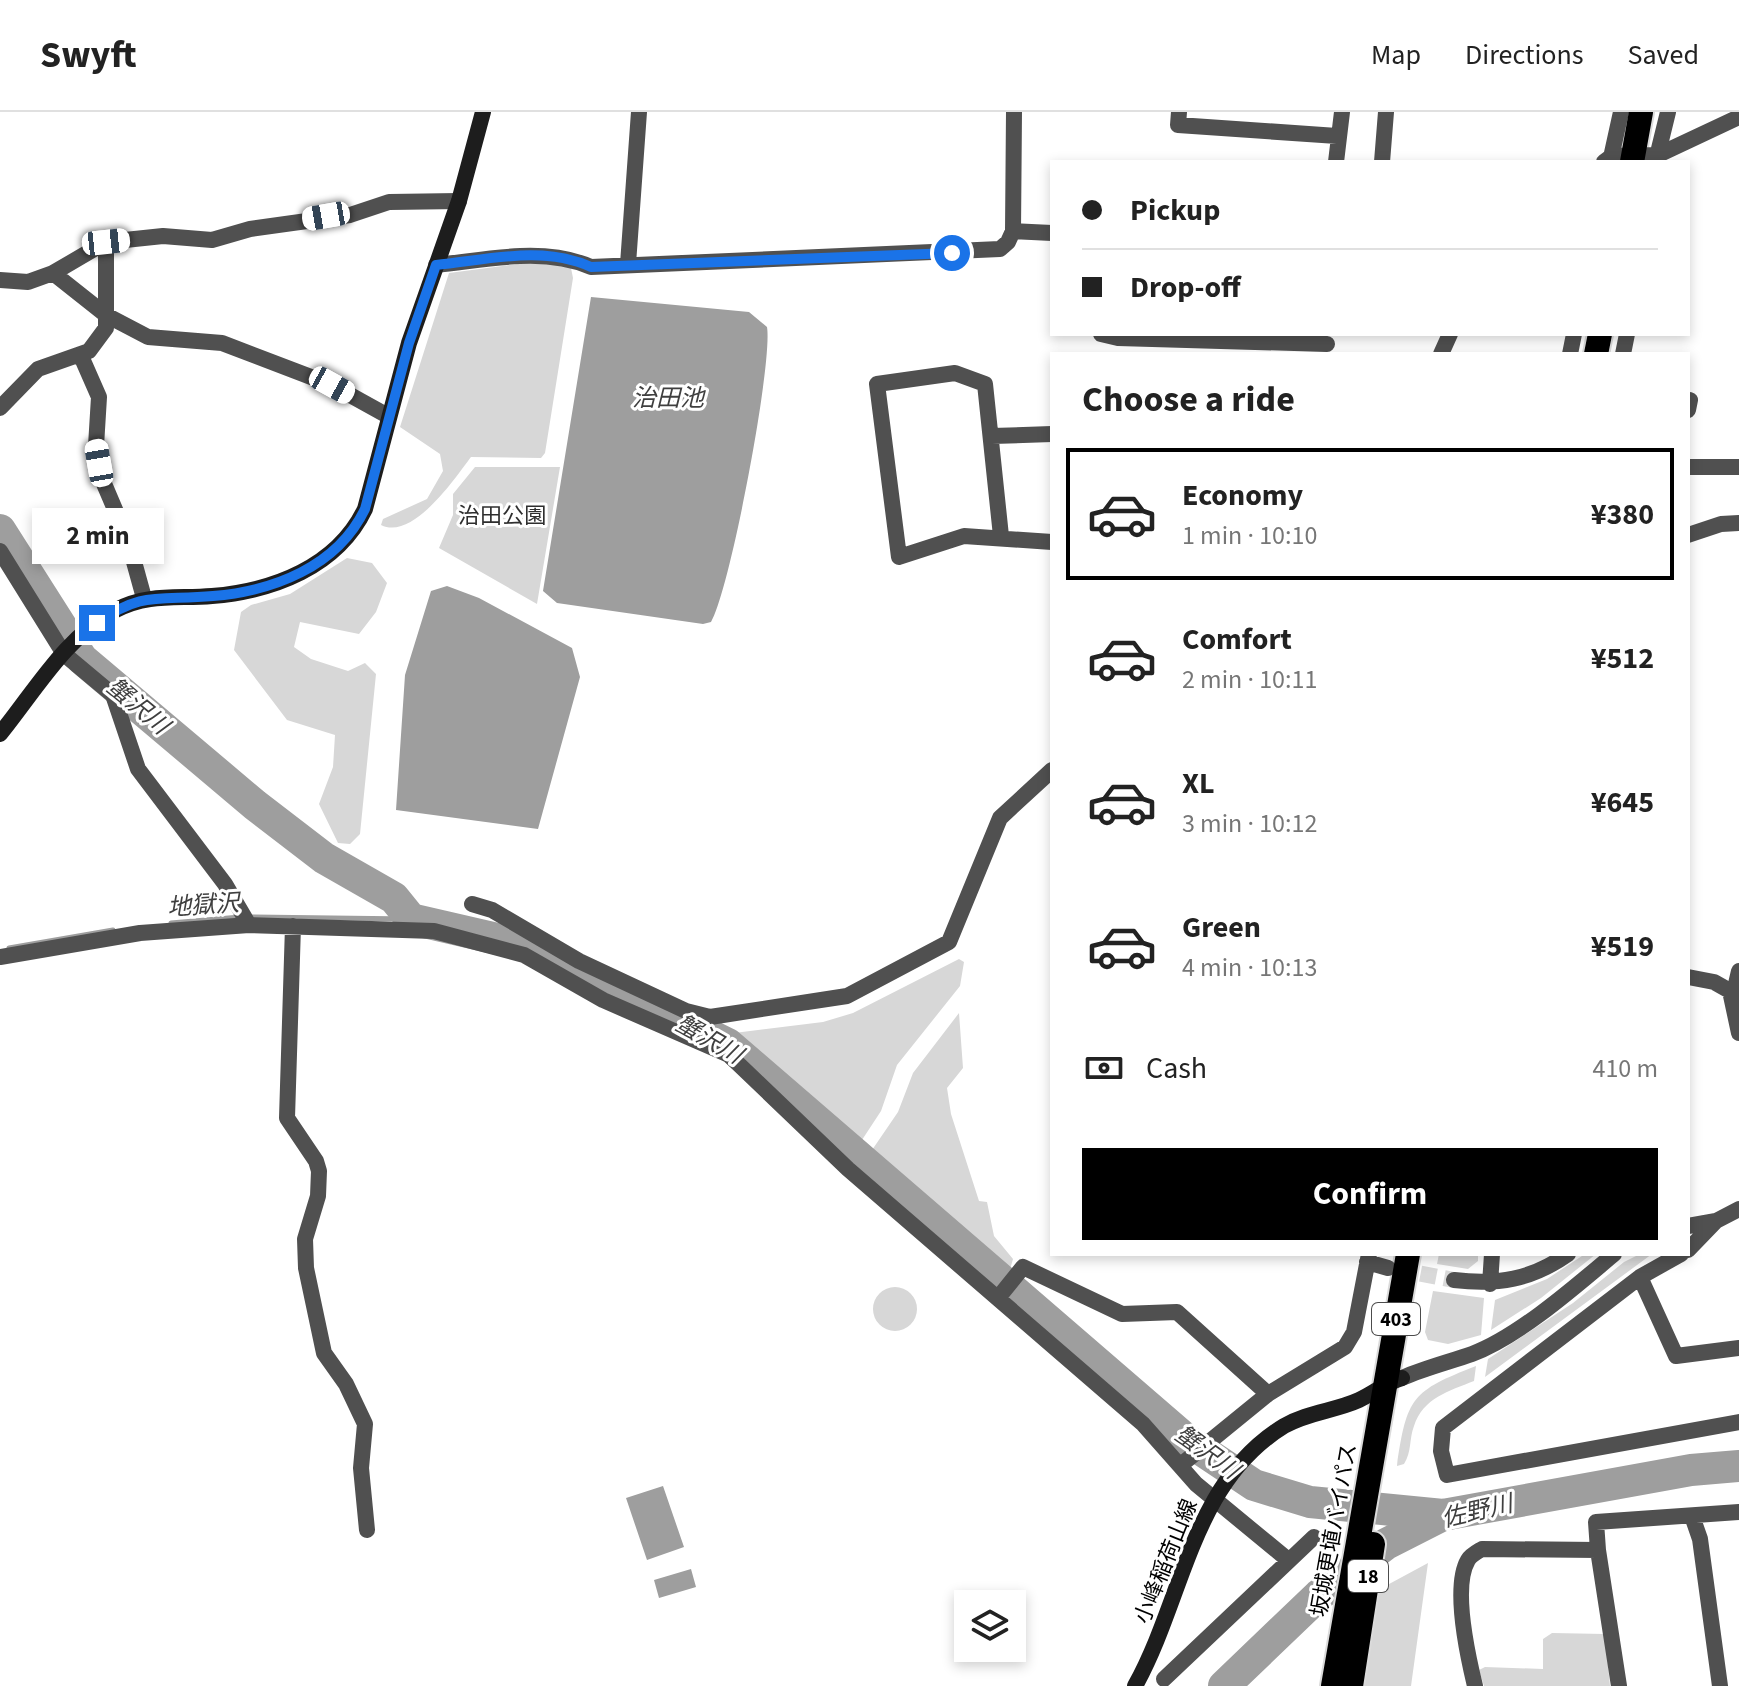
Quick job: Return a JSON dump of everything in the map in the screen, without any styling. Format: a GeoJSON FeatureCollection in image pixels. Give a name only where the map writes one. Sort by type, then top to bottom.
{"type":"FeatureCollection","features":[{"type":"Feature","properties":{"kind":"highway"},"geometry":{"type":"LineString","coordinates":[[1629,159],[1641,112]]}},
{"type":"Feature","properties":{"kind":"highway","name":"403"},"geometry":{"type":"LineString","coordinates":[[1393,1381],[1424,1256]]}},
{"type":"Feature","properties":{"kind":"highway","name":"403"},"geometry":{"type":"LineString","coordinates":[[1393,1381],[1398,1261]]}},
{"type":"Feature","properties":{"kind":"highway","name":"坂城更埴バイパス"},"geometry":{"type":"LineString","coordinates":[[1333,1686],[1393,1381]]}},
{"type":"Feature","properties":{"kind":"highway","name":"坂城更埴バイパス"},"geometry":{"type":"LineString","coordinates":[[1351,1686],[1378,1467]]}},
{"type":"Feature","properties":{"kind":"street"},"geometry":{"type":"LineString","coordinates":[[0,734],[70,646],[115,610],[144,598],[212,596],[258,589],[319,563],[354,531],[365,509],[388,416],[459,201],[483,112]]}},
{"type":"Feature","properties":{"kind":"street"},"geometry":{"type":"LineString","coordinates":[[628,264],[639,112]]}},
{"type":"Feature","properties":{"kind":"street"},"geometry":{"type":"LineString","coordinates":[[436,265],[530,255],[568,256],[591,267],[1000,249],[1013,231],[1014,112]]}},
{"type":"Feature","properties":{"kind":"street"},"geometry":{"type":"LineString","coordinates":[[1179,112],[1178,125],[1337,136]]}},
{"type":"Feature","properties":{"kind":"street"},"geometry":{"type":"LineString","coordinates":[[1336,160],[1342,112]]}},
{"type":"Feature","properties":{"kind":"street"},"geometry":{"type":"LineString","coordinates":[[1382,160],[1386,112]]}},
{"type":"Feature","properties":{"kind":"street"},"geometry":{"type":"LineString","coordinates":[[1621,112],[1629,159]]}},
{"type":"Feature","properties":{"kind":"street"},"geometry":{"type":"LineString","coordinates":[[1629,159],[1668,112]]}},
{"type":"Feature","properties":{"kind":"street"},"geometry":{"type":"LineString","coordinates":[[1629,159],[1739,117]]}},
{"type":"Feature","properties":{"kind":"street"},"geometry":{"type":"LineString","coordinates":[[0,280],[28,282],[53,273],[106,242],[163,236],[212,240],[250,229],[350,215],[389,202],[410,199],[459,201]]}},
{"type":"Feature","properties":{"kind":"street"},"geometry":{"type":"LineString","coordinates":[[1013,231],[1050,233]]}},
{"type":"Feature","properties":{"kind":"street"},"geometry":{"type":"LineString","coordinates":[[0,408],[38,369],[81,356],[89,351],[106,328],[106,242]]}},
{"type":"Feature","properties":{"kind":"street"},"geometry":{"type":"LineString","coordinates":[[53,273],[106,315],[148,337],[222,343],[332,385],[388,416]]}},
{"type":"Feature","properties":{"kind":"street"},"geometry":{"type":"LineString","coordinates":[[1118,346],[1327,344]]}},
{"type":"Feature","properties":{"kind":"street"},"geometry":{"type":"LineString","coordinates":[[81,356],[99,397],[96,446],[102,479],[128,540],[144,598]]}},
{"type":"Feature","properties":{"kind":"street"},"geometry":{"type":"LineString","coordinates":[[1001,536],[985,384],[955,373],[877,384],[899,557],[964,536],[1001,536],[1050,542]]}},
{"type":"Feature","properties":{"kind":"street"},"geometry":{"type":"LineString","coordinates":[[992,436],[1050,434]]}},
{"type":"Feature","properties":{"kind":"street"},"geometry":{"type":"LineString","coordinates":[[1690,467],[1739,467]]}},
{"type":"Feature","properties":{"kind":"street"},"geometry":{"type":"LineString","coordinates":[[1690,534],[1721,524],[1739,523]]}},
{"type":"Feature","properties":{"kind":"street"},"geometry":{"type":"LineString","coordinates":[[0,551],[70,646],[113,695],[138,769],[247,919]]}},
{"type":"Feature","properties":{"kind":"street"},"geometry":{"type":"LineString","coordinates":[[472,904],[492,910],[581,962],[686,1011],[710,1017],[847,996],[949,942],[1000,818],[1050,772]]}},
{"type":"Feature","properties":{"kind":"street"},"geometry":{"type":"LineString","coordinates":[[0,957],[140,933],[247,919],[293,926],[434,931],[524,955],[603,1000],[729,1055],[848,1169],[1001,1295],[1185,1462],[1196,1484],[1218,1492],[1287,1559]]}},
{"type":"Feature","properties":{"kind":"street"},"geometry":{"type":"LineString","coordinates":[[293,926],[287,1118],[316,1161],[319,1171],[318,1196],[305,1239],[306,1268],[324,1353],[346,1384],[365,1424],[361,1468],[367,1530]]}},
{"type":"Feature","properties":{"kind":"street"},"geometry":{"type":"LineString","coordinates":[[1739,971],[1730,991],[1739,1033]]}},
{"type":"Feature","properties":{"kind":"street"},"geometry":{"type":"LineString","coordinates":[[1690,977],[1714,982],[1730,991]]}},
{"type":"Feature","properties":{"kind":"street"},"geometry":{"type":"LineString","coordinates":[[1690,1226],[1716,1221],[1739,1209]]}},
{"type":"Feature","properties":{"kind":"street"},"geometry":{"type":"LineString","coordinates":[[1690,1248],[1716,1221]]}},
{"type":"Feature","properties":{"kind":"street"},"geometry":{"type":"LineString","coordinates":[[1490,1284],[1492,1256]]}},
{"type":"Feature","properties":{"kind":"street"},"geometry":{"type":"LineString","coordinates":[[1454,1280],[1490,1284],[1533,1274],[1564,1256]]}},
{"type":"Feature","properties":{"kind":"street"},"geometry":{"type":"LineString","coordinates":[[1393,1381],[1498,1341],[1571,1291],[1612,1256]]}},
{"type":"Feature","properties":{"kind":"street"},"geometry":{"type":"LineString","coordinates":[[1677,1256],[1640,1277],[1443,1428],[1441,1451],[1447,1475],[1739,1422]]}},
{"type":"Feature","properties":{"kind":"street"},"geometry":{"type":"LineString","coordinates":[[1185,1462],[1268,1394],[1345,1347],[1354,1332],[1368,1258],[1398,1261]]}},
{"type":"Feature","properties":{"kind":"street"},"geometry":{"type":"LineString","coordinates":[[1001,1295],[1023,1267],[1122,1314],[1177,1312],[1268,1394]]}},
{"type":"Feature","properties":{"kind":"street"},"geometry":{"type":"LineString","coordinates":[[1640,1277],[1676,1356],[1739,1348]]}},
{"type":"Feature","properties":{"kind":"street","name":"小峰稲荷山線"},"geometry":{"type":"LineString","coordinates":[[1135,1686],[1218,1492],[1243,1458],[1284,1427],[1320,1410],[1358,1401],[1393,1381]]}},
{"type":"Feature","properties":{"kind":"street"},"geometry":{"type":"LineString","coordinates":[[1619,1686],[1596,1522],[1627,1517],[1739,1512]]}},
{"type":"Feature","properties":{"kind":"street"},"geometry":{"type":"LineString","coordinates":[[1692,1516],[1700,1539],[1720,1686]]}},
{"type":"Feature","properties":{"kind":"street"},"geometry":{"type":"LineString","coordinates":[[1164,1679],[1287,1559],[1314,1537]]}},
{"type":"Feature","properties":{"kind":"street"},"geometry":{"type":"LineString","coordinates":[[1475,1686],[1463,1637],[1463,1573],[1468,1558],[1482,1549],[1598,1550]]}},
{"type":"Feature","properties":{"kind":"green space"},"geometry":{"type":"Polygon","coordinates":[[[532,262],[564,263],[571,268],[573,278],[545,453],[541,458],[471,457],[444,492],[419,516],[393,528],[381,525],[383,519],[427,499],[443,471],[440,454],[400,427],[449,273],[532,262]]]}},
{"type":"Feature","properties":{"kind":"green space","name":"治田公園"},"geometry":{"type":"Polygon","coordinates":[[[475,467],[560,467],[537,604],[439,548],[453,515],[453,494],[475,467]]]}},
{"type":"Feature","properties":{"kind":"green space"},"geometry":{"type":"Polygon","coordinates":[[[347,558],[372,563],[387,583],[376,612],[359,634],[300,622],[294,647],[311,659],[348,671],[365,663],[376,674],[360,834],[350,844],[338,843],[319,804],[333,767],[335,735],[287,720],[234,650],[241,612],[251,605],[290,594],[347,558]]]}},
{"type":"Feature","properties":{"kind":"green space"},"geometry":{"type":"Polygon","coordinates":[[[959,959],[964,962],[960,986],[897,1065],[881,1111],[860,1143],[755,1053],[726,1034],[823,1022],[853,1013],[959,959]]]}},
{"type":"Feature","properties":{"kind":"green space"},"geometry":{"type":"Polygon","coordinates":[[[959,1013],[963,1068],[947,1088],[951,1114],[979,1201],[987,1202],[994,1236],[1013,1259],[1009,1273],[870,1153],[898,1112],[913,1073],[959,1013]]]}},
{"type":"Feature","properties":{"kind":"green space"},"geometry":{"type":"Polygon","coordinates":[[[1439,1256],[1478,1256],[1478,1261],[1468,1269],[1437,1264],[1439,1256]]]}},
{"type":"Feature","properties":{"kind":"green space"},"geometry":{"type":"Polygon","coordinates":[[[1582,1256],[1594,1256],[1541,1298],[1491,1330],[1495,1300],[1547,1279],[1582,1256]]]}},
{"type":"Feature","properties":{"kind":"green space"},"geometry":{"type":"Polygon","coordinates":[[[1636,1256],[1649,1256],[1485,1377],[1488,1359],[1573,1303],[1636,1256]]]}},
{"type":"Feature","properties":{"kind":"green space"},"geometry":{"type":"Polygon","coordinates":[[[895,1287],[911,1293],[917,1309],[911,1325],[895,1331],[879,1325],[873,1309],[879,1293],[895,1287]]]}},
{"type":"Feature","properties":{"kind":"green space"},"geometry":{"type":"Polygon","coordinates":[[[1433,1291],[1484,1298],[1481,1335],[1448,1344],[1428,1340],[1425,1332],[1433,1291]]]}},
{"type":"Feature","properties":{"kind":"green space"},"geometry":{"type":"Polygon","coordinates":[[[1476,1366],[1474,1381],[1430,1402],[1418,1416],[1407,1459],[1397,1466],[1405,1425],[1416,1400],[1438,1382],[1476,1366]]]}},
{"type":"Feature","properties":{"kind":"green space"},"geometry":{"type":"Polygon","coordinates":[[[1428,1563],[1411,1686],[1363,1686],[1378,1590],[1428,1563]]]}},
{"type":"Feature","properties":{"kind":"green space"},"geometry":{"type":"Polygon","coordinates":[[[1552,1633],[1605,1634],[1610,1686],[1484,1686],[1479,1670],[1485,1667],[1543,1669],[1543,1639],[1552,1633]]]}},
{"type":"Feature","properties":{"kind":"water","name":"治田池"},"geometry":{"type":"Polygon","coordinates":[[[591,297],[749,312],[767,327],[757,428],[739,524],[711,622],[703,624],[557,603],[543,591],[591,297]]]}},
{"type":"Feature","properties":{"kind":"water"},"geometry":{"type":"Polygon","coordinates":[[[447,586],[479,598],[572,648],[580,677],[538,829],[396,810],[405,675],[431,591],[447,586]]]}},
{"type":"Feature","properties":{"kind":"water"},"geometry":{"type":"Polygon","coordinates":[[[663,1486],[684,1547],[647,1560],[626,1498],[663,1486]]]}},
{"type":"Feature","properties":{"kind":"water"},"geometry":{"type":"Polygon","coordinates":[[[691,1569],[696,1587],[659,1598],[654,1580],[691,1569]]]}},
{"type":"Feature","properties":{"kind":"waterway","name":"蟹沢川"},"geometry":{"type":"LineString","coordinates":[[0,530],[82,659],[255,805],[324,858],[394,898],[411,919],[528,946],[728,1044],[1188,1441],[1254,1485],[1310,1502],[1443,1515]]}},
{"type":"Feature","properties":{"kind":"waterway","name":"地獄沢"},"geometry":{"type":"LineString","coordinates":[[171,923],[240,917]]}},
{"type":"Feature","properties":{"kind":"waterway","name":"地獄沢"},"geometry":{"type":"LineString","coordinates":[[250,917],[411,919]]}},
{"type":"Feature","properties":{"kind":"waterway","name":"地獄沢"},"geometry":{"type":"LineString","coordinates":[[9,948],[113,930]]}},
{"type":"Feature","properties":{"kind":"waterway","name":"佐野川"},"geometry":{"type":"LineString","coordinates":[[1224,1686],[1319,1595],[1386,1544],[1443,1515],[1691,1470],[1739,1466]]}},
{"type":"Feature","properties":{"kind":"tunnel"},"geometry":{"type":"LineString","coordinates":[[1397,1269],[1454,1280]]}},
{"type":"Feature","properties":{"kind":"route"},"geometry":{"type":"LineString","coordinates":[[97,623],[115,610],[144,598],[212,596],[258,589],[283,581],[319,563],[339,547],[354,531],[365,509],[409,343],[436,265],[530,255],[568,256],[591,267],[952,253]]}}]}
